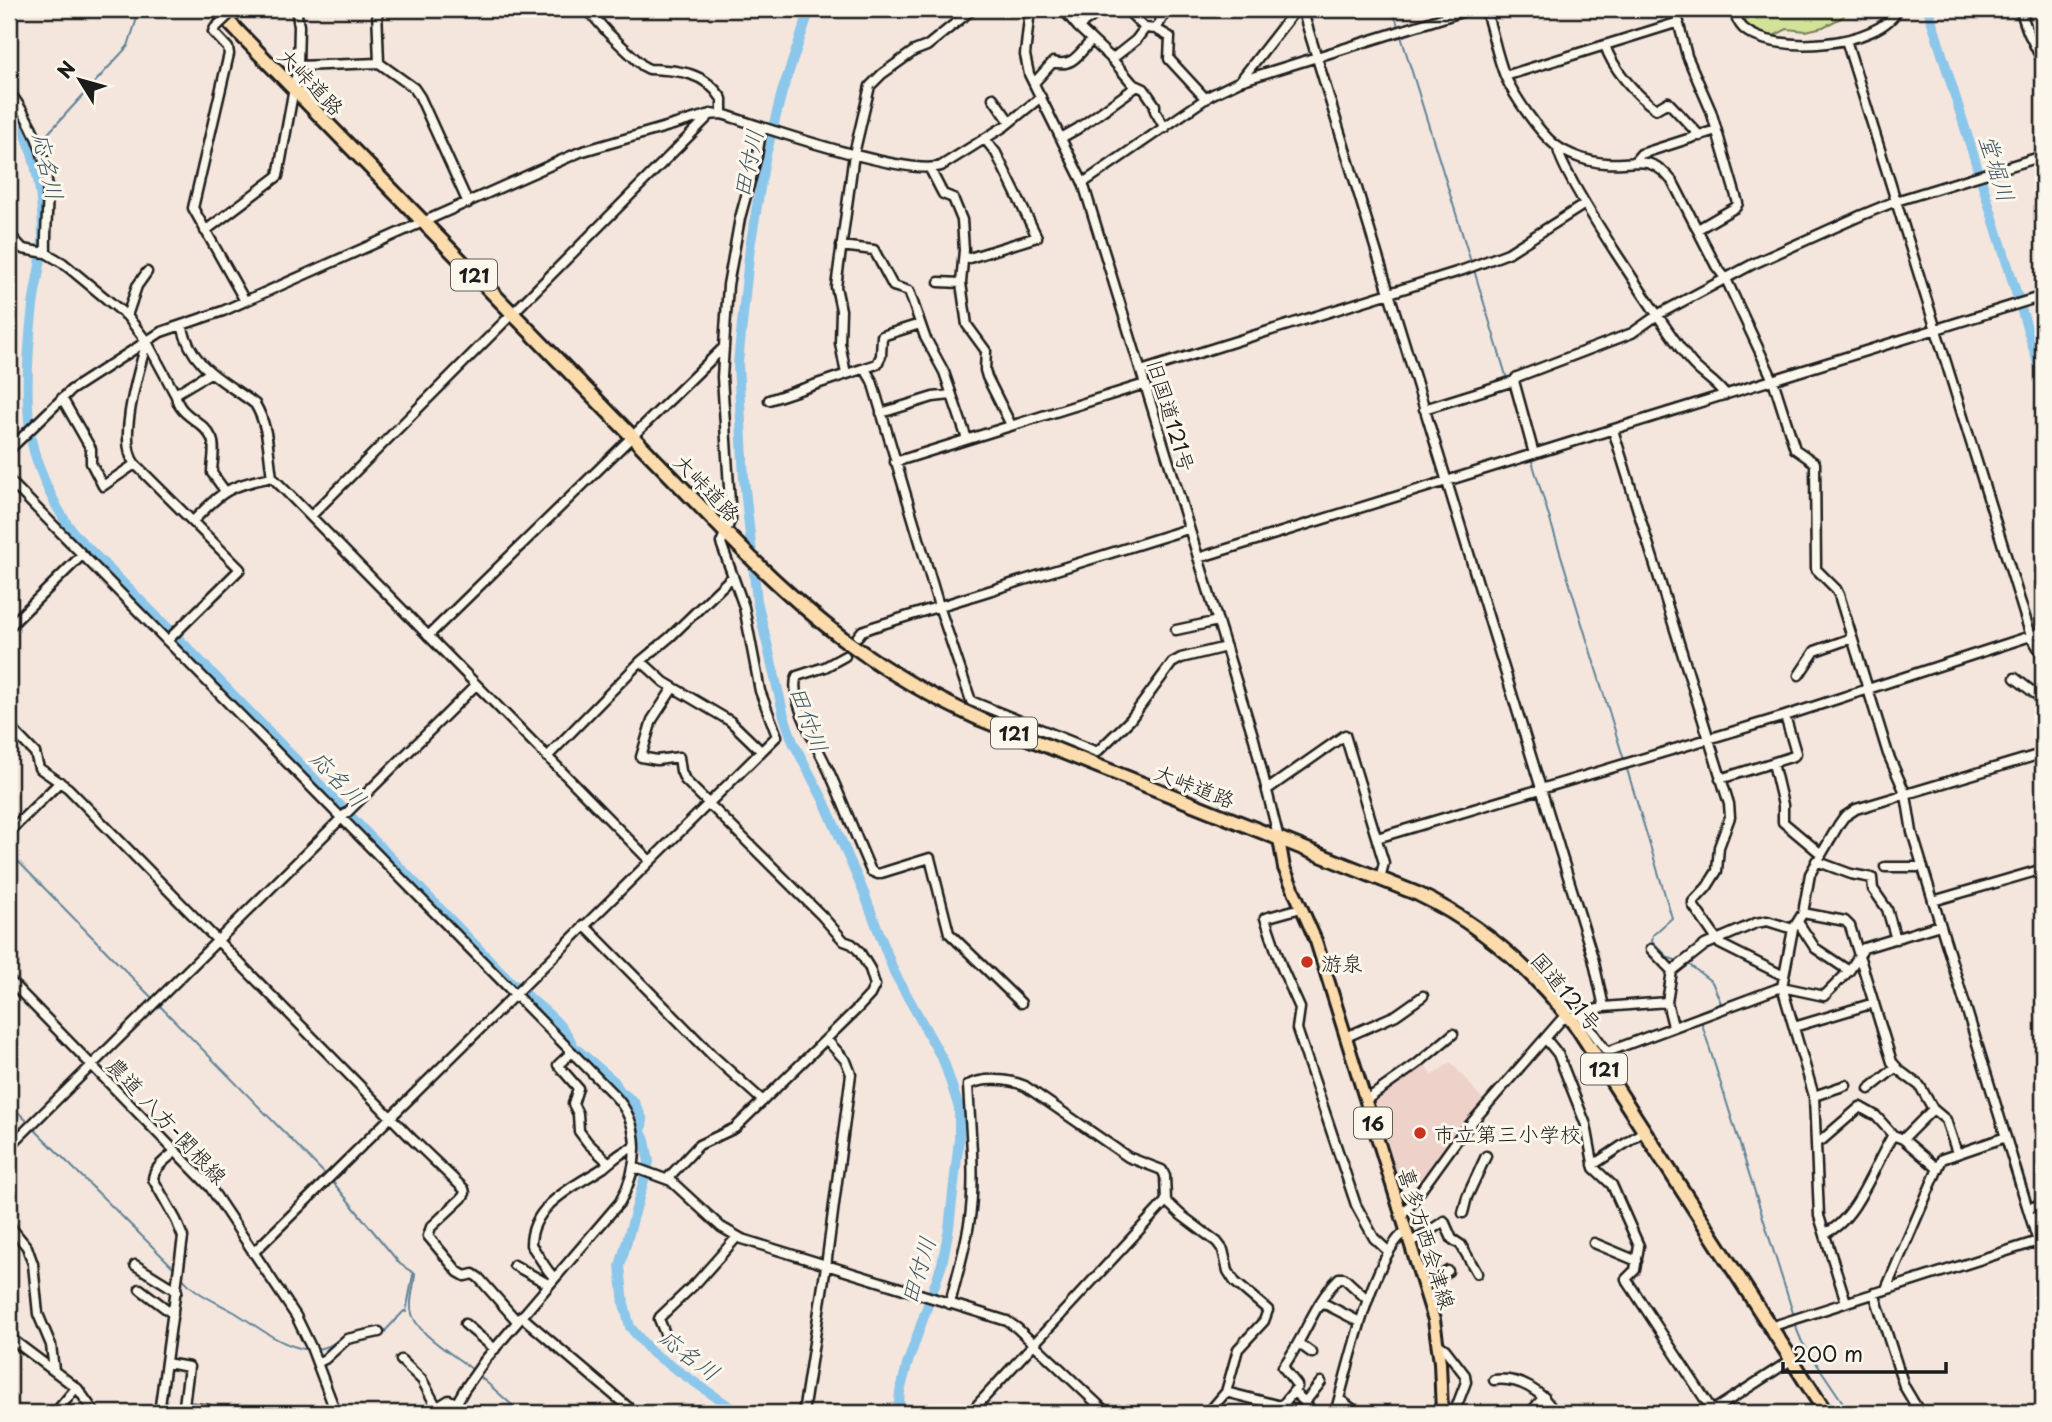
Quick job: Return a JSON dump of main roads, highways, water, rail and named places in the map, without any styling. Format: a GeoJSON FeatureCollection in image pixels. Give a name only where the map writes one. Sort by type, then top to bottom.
{"type":"FeatureCollection","features":[{"type":"Feature","properties":{"kind":"highway","name":"大峠道路"},"geometry":{"type":"LineString","coordinates":[[216,9],[729,536],[815,618],[866,657],[952,707],[1279,839]]}},
{"type":"Feature","properties":{"kind":"highway","name":"国道121号"},"geometry":{"type":"LineString","coordinates":[[1279,839],[1380,878],[1446,909],[1498,944],[1574,1015],[1644,1131],[1826,1413]]}},
{"type":"Feature","properties":{"kind":"main road","name":"喜多方西会津線"},"geometry":{"type":"LineString","coordinates":[[1279,839],[1283,869],[1316,941],[1434,1320],[1442,1413]]}},
{"type":"Feature","properties":{"kind":"waterway"},"geometry":{"type":"LineString","coordinates":[[42,140],[128,46],[140,9]]}},
{"type":"Feature","properties":{"kind":"waterway","name":"田付川"},"geometry":{"type":"LineString","coordinates":[[810,9],[782,92],[765,159],[750,247],[738,363],[744,479],[757,601],[784,716],[793,742],[824,801],[864,893],[894,972],[944,1062],[959,1108],[959,1140],[942,1264],[907,1365],[898,1413]]}},
{"type":"Feature","properties":{"kind":"waterway"},"geometry":{"type":"LineString","coordinates":[[1392,9],[1399,28]]}},
{"type":"Feature","properties":{"kind":"waterway","name":"堂堀川"},"geometry":{"type":"LineString","coordinates":[[1928,9],[2043,379]]}},
{"type":"Feature","properties":{"kind":"waterway"},"geometry":{"type":"LineString","coordinates":[[1400,33],[1471,262]]}},
{"type":"Feature","properties":{"kind":"waterway","name":"応名川"},"geometry":{"type":"LineString","coordinates":[[9,100],[25,132],[39,184],[43,238],[30,338],[28,406],[34,451],[58,508],[78,538],[509,980],[554,1019],[573,1046],[634,1102],[643,1120],[641,1132],[649,1162],[620,1266],[624,1304],[630,1327],[651,1352],[739,1413]]}},
{"type":"Feature","properties":{"kind":"waterway","name":"応名川"},"geometry":{"type":"LineString","coordinates":[[31,152],[36,147]]}},
{"type":"Feature","properties":{"kind":"waterway"},"geometry":{"type":"LineString","coordinates":[[1474,270],[1507,379]]}},
{"type":"Feature","properties":{"kind":"waterway"},"geometry":{"type":"LineString","coordinates":[[1510,387],[1527,442]]}},
{"type":"Feature","properties":{"kind":"waterway"},"geometry":{"type":"LineString","coordinates":[[1531,458],[1624,760]]}},
{"type":"Feature","properties":{"kind":"waterway"},"geometry":{"type":"LineString","coordinates":[[1626,766],[1672,918],[1653,935],[1652,941],[1669,958],[1678,961]]}},
{"type":"Feature","properties":{"kind":"waterway"},"geometry":{"type":"LineString","coordinates":[[9,852],[154,1000]]}},
{"type":"Feature","properties":{"kind":"waterway"},"geometry":{"type":"LineString","coordinates":[[1687,963],[1712,982],[1721,1003],[1698,1012],[1699,1016]]}},
{"type":"Feature","properties":{"kind":"waterway"},"geometry":{"type":"LineString","coordinates":[[158,1004],[326,1175]]}},
{"type":"Feature","properties":{"kind":"waterway"},"geometry":{"type":"LineString","coordinates":[[1701,1021],[1794,1316]]}},
{"type":"Feature","properties":{"kind":"waterway"},"geometry":{"type":"LineString","coordinates":[[9,1103],[28,1122]]}},
{"type":"Feature","properties":{"kind":"waterway"},"geometry":{"type":"LineString","coordinates":[[34,1129],[176,1270]]}},
{"type":"Feature","properties":{"kind":"waterway"},"geometry":{"type":"LineString","coordinates":[[332,1181],[400,1264],[415,1274]]}},
{"type":"Feature","properties":{"kind":"waterway"},"geometry":{"type":"LineString","coordinates":[[373,1329],[380,1328],[385,1331],[406,1312],[415,1274]]}},
{"type":"Feature","properties":{"kind":"waterway"},"geometry":{"type":"LineString","coordinates":[[415,1275],[411,1309],[419,1327],[473,1370]]}},
{"type":"Feature","properties":{"kind":"waterway"},"geometry":{"type":"LineString","coordinates":[[182,1277],[200,1293],[271,1336],[289,1345],[309,1350]]}},
{"type":"Feature","properties":{"kind":"waterway"},"geometry":{"type":"LineString","coordinates":[[1796,1322],[1802,1342],[1850,1413]]}},
{"type":"Feature","properties":{"kind":"waterway"},"geometry":{"type":"LineString","coordinates":[[314,1350],[329,1346],[343,1337]]}},
{"type":"Feature","properties":{"kind":"waterway"},"geometry":{"type":"LineString","coordinates":[[477,1374],[518,1413]]}},
{"type":"Feature","properties":{"kind":"place","name":"游泉"},"geometry":{"type":"Point","coordinates":[1307,962]}},
{"type":"Feature","properties":{"kind":"place","name":"市立第三小学校"},"geometry":{"type":"Point","coordinates":[1420,1133]}}]}
